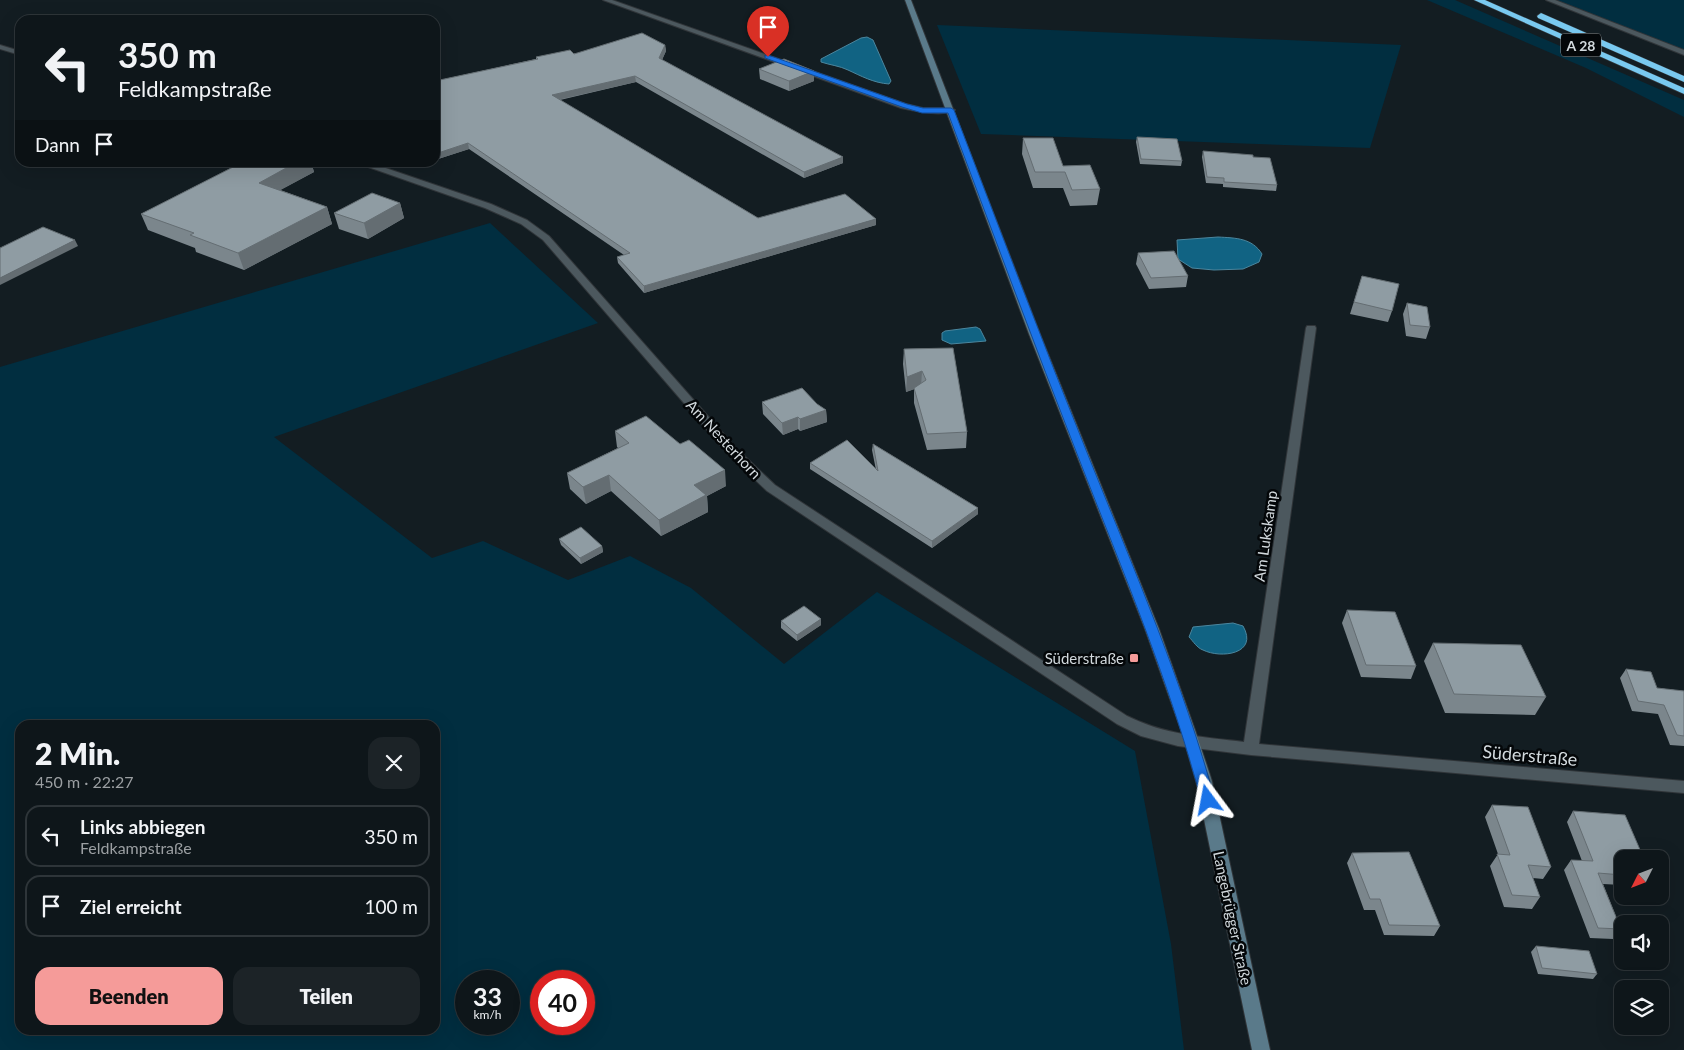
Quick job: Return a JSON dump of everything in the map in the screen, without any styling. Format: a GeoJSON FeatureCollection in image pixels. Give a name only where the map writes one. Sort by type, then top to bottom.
{"type":"FeatureCollection","features":[{"type":"Feature","properties":{"kind":"highway","name":"A 28"},"geometry":{"type":"LineString","coordinates":[[1478,0],[1684,91]]}},
{"type":"Feature","properties":{"kind":"highway","name":"A 28"},"geometry":{"type":"LineString","coordinates":[[1528,11],[1684,79]]}},
{"type":"Feature","properties":{"kind":"street"},"geometry":{"type":"LineString","coordinates":[[606,0],[904,106],[922,110],[951,110]]}},
{"type":"Feature","properties":{"kind":"street","name":"Langebrügger Straße"},"geometry":{"type":"LineString","coordinates":[[908,0],[1037,340],[1155,636],[1193,743],[1204,781],[1262,1050]]}},
{"type":"Feature","properties":{"kind":"street"},"geometry":{"type":"LineString","coordinates":[[1548,0],[1684,53]]}},
{"type":"Feature","properties":{"kind":"street"},"geometry":{"type":"LineString","coordinates":[[0,47],[15,52]]}},
{"type":"Feature","properties":{"kind":"street","name":"Am Nesterhorn"},"geometry":{"type":"LineString","coordinates":[[373,167],[488,206],[524,222],[546,238],[732,451],[771,488],[1122,720],[1146,732],[1193,743]]}},
{"type":"Feature","properties":{"kind":"street","name":"Am Lukskamp"},"geometry":{"type":"LineString","coordinates":[[1251,749],[1311,328]]}},
{"type":"Feature","properties":{"kind":"street","name":"Süderstraße"},"geometry":{"type":"LineString","coordinates":[[1193,743],[1684,788]]}},
{"type":"Feature","properties":{"kind":"shaded area"},"geometry":{"type":"Polygon","coordinates":[[[1427,0],[1455,0],[1684,100],[1684,117],[1586,68],[1427,0]]]}},
{"type":"Feature","properties":{"kind":"shaded area"},"geometry":{"type":"Polygon","coordinates":[[[1555,0],[1684,0],[1684,50],[1555,0]]]}},
{"type":"Feature","properties":{"kind":"shaded area"},"geometry":{"type":"Polygon","coordinates":[[[937,25],[1401,45],[1370,148],[981,134],[937,25]]]}},
{"type":"Feature","properties":{"kind":"shaded area"},"geometry":{"type":"Polygon","coordinates":[[[867,37],[873,40],[891,81],[889,84],[873,81],[845,69],[821,62],[821,59],[861,38],[867,37]]]}},
{"type":"Feature","properties":{"kind":"shaded area"},"geometry":{"type":"Polygon","coordinates":[[[490,223],[598,323],[274,437],[432,558],[483,541],[568,580],[630,556],[691,588],[784,664],[877,592],[1135,751],[1171,944],[1184,1050],[0,1050],[0,367],[490,223]]]}},
{"type":"Feature","properties":{"kind":"shaded area"},"geometry":{"type":"Polygon","coordinates":[[[1218,237],[1243,240],[1253,245],[1262,254],[1259,262],[1243,269],[1214,270],[1192,268],[1178,259],[1177,240],[1218,237]]]}},
{"type":"Feature","properties":{"kind":"shaded area"},"geometry":{"type":"Polygon","coordinates":[[[976,327],[980,329],[986,341],[951,344],[942,340],[942,333],[945,331],[976,327]]]}},
{"type":"Feature","properties":{"kind":"shaded area"},"geometry":{"type":"Polygon","coordinates":[[[1233,623],[1243,626],[1247,635],[1246,643],[1236,652],[1228,654],[1211,653],[1199,648],[1189,637],[1193,627],[1233,623]]]}},
{"type":"Feature","properties":{"kind":"building"},"geometry":{"type":"Polygon","coordinates":[[[642,33],[665,45],[659,58],[843,157],[804,172],[635,76],[552,95],[758,218],[845,194],[876,219],[644,286],[617,257],[630,253],[468,143],[440,152],[440,80],[538,59],[536,57],[570,50],[574,54],[642,33]]]}},
{"type":"Feature","properties":{"kind":"building"},"geometry":{"type":"Polygon","coordinates":[[[784,59],[814,71],[789,81],[759,69],[784,59]]]}},
{"type":"Feature","properties":{"kind":"building"},"geometry":{"type":"Polygon","coordinates":[[[1137,137],[1177,139],[1182,161],[1141,159],[1137,137]]]}},
{"type":"Feature","properties":{"kind":"building"},"geometry":{"type":"Polygon","coordinates":[[[1023,138],[1053,138],[1063,166],[1090,165],[1100,189],[1072,190],[1065,172],[1035,172],[1023,138]]]}},
{"type":"Feature","properties":{"kind":"building"},"geometry":{"type":"Polygon","coordinates":[[[1203,151],[1270,158],[1277,185],[1224,182],[1224,178],[1207,177],[1203,151]]]}},
{"type":"Feature","properties":{"kind":"building"},"geometry":{"type":"Polygon","coordinates":[[[233,167],[288,167],[259,183],[327,207],[238,253],[190,235],[194,233],[141,214],[233,167]]]}},
{"type":"Feature","properties":{"kind":"building"},"geometry":{"type":"Polygon","coordinates":[[[372,193],[400,203],[364,223],[334,213],[372,193]]]}},
{"type":"Feature","properties":{"kind":"building"},"geometry":{"type":"Polygon","coordinates":[[[43,227],[75,240],[0,278],[0,248],[43,227]]]}},
{"type":"Feature","properties":{"kind":"building"},"geometry":{"type":"Polygon","coordinates":[[[1174,251],[1188,276],[1151,278],[1138,253],[1174,251]]]}},
{"type":"Feature","properties":{"kind":"building"},"geometry":{"type":"Polygon","coordinates":[[[1362,276],[1399,284],[1392,311],[1354,302],[1362,276]]]}},
{"type":"Feature","properties":{"kind":"building"},"geometry":{"type":"Polygon","coordinates":[[[1407,303],[1427,307],[1430,327],[1410,325],[1407,303]]]}},
{"type":"Feature","properties":{"kind":"building"},"geometry":{"type":"Polygon","coordinates":[[[953,348],[967,432],[927,434],[914,388],[926,380],[922,371],[907,377],[904,349],[953,348]]]}},
{"type":"Feature","properties":{"kind":"building"},"geometry":{"type":"Polygon","coordinates":[[[802,388],[817,404],[826,410],[782,423],[762,402],[802,388]]]}},
{"type":"Feature","properties":{"kind":"building"},"geometry":{"type":"Polygon","coordinates":[[[646,416],[680,444],[689,440],[725,470],[694,485],[706,495],[659,520],[609,475],[583,487],[567,473],[629,443],[615,431],[646,416]]]}},
{"type":"Feature","properties":{"kind":"building"},"geometry":{"type":"Polygon","coordinates":[[[847,440],[878,471],[873,444],[978,508],[932,541],[810,463],[847,440]]]}},
{"type":"Feature","properties":{"kind":"building"},"geometry":{"type":"Polygon","coordinates":[[[581,527],[602,546],[580,558],[559,539],[581,527]]]}},
{"type":"Feature","properties":{"kind":"building"},"geometry":{"type":"Polygon","coordinates":[[[804,606],[821,619],[797,635],[781,621],[804,606]]]}},
{"type":"Feature","properties":{"kind":"building"},"geometry":{"type":"Polygon","coordinates":[[[1347,610],[1395,612],[1416,666],[1366,665],[1347,610]]]}},
{"type":"Feature","properties":{"kind":"building"},"geometry":{"type":"Polygon","coordinates":[[[1433,643],[1521,645],[1546,697],[1454,694],[1433,643]]]}},
{"type":"Feature","properties":{"kind":"building"},"geometry":{"type":"Polygon","coordinates":[[[1626,669],[1651,672],[1657,688],[1684,691],[1684,736],[1677,735],[1664,705],[1638,701],[1626,669]]]}},
{"type":"Feature","properties":{"kind":"building"},"geometry":{"type":"Polygon","coordinates":[[[1492,805],[1528,807],[1551,867],[1528,865],[1540,897],[1512,895],[1497,854],[1510,855],[1492,805]]]}},
{"type":"Feature","properties":{"kind":"building"},"geometry":{"type":"Polygon","coordinates":[[[1573,811],[1625,815],[1640,850],[1614,850],[1614,874],[1598,873],[1615,915],[1614,929],[1598,928],[1571,860],[1593,861],[1573,811]]]}},
{"type":"Feature","properties":{"kind":"building"},"geometry":{"type":"Polygon","coordinates":[[[1409,852],[1440,926],[1389,925],[1380,899],[1370,899],[1352,853],[1409,852]]]}},
{"type":"Feature","properties":{"kind":"building"},"geometry":{"type":"Polygon","coordinates":[[[1536,946],[1589,951],[1597,974],[1542,968],[1536,946]]]}},
{"type":"Feature","properties":{"kind":"place","name":"Süderstraße"},"geometry":{"type":"Point","coordinates":[1134,658]}},
{"type":"Feature","properties":{"kind":"route"},"geometry":{"type":"LineString","coordinates":[[768,57],[904,106],[922,110],[951,110],[1037,340],[1155,636],[1193,743],[1208,800]]}}]}
